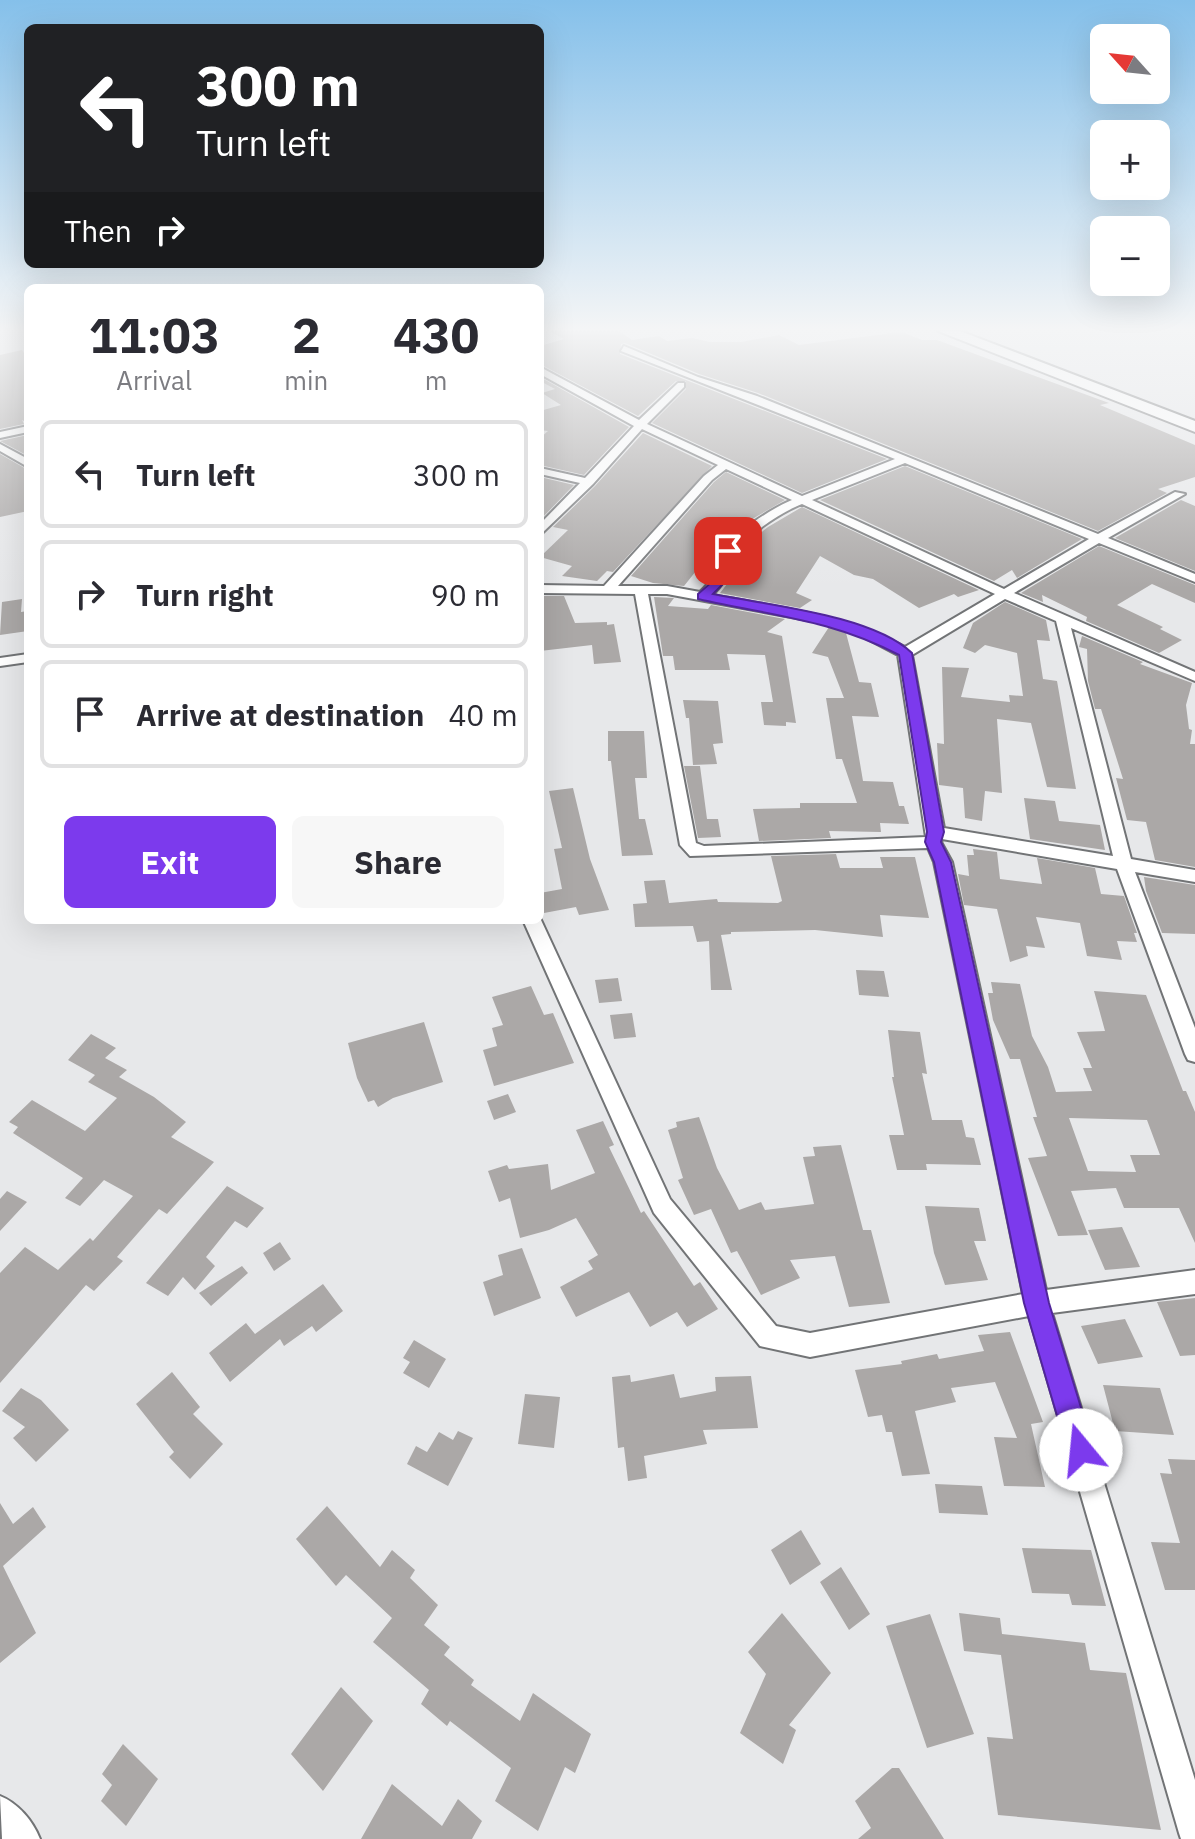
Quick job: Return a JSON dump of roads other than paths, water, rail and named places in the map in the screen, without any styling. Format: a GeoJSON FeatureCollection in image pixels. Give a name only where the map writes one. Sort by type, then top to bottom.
{"type":"FeatureCollection","features":[{"type":"Feature","properties":{"kind":"highway"},"geometry":{"type":"LineString","coordinates":[[1169,417],[1195,427]]}},
{"type":"Feature","properties":{"kind":"street"},"geometry":{"type":"LineString","coordinates":[[625,417],[1005,594],[1195,677]]}},
{"type":"Feature","properties":{"kind":"street"},"geometry":{"type":"LineString","coordinates":[[544,527],[589,482],[646,417]]}},
{"type":"Feature","properties":{"kind":"street"},"geometry":{"type":"LineString","coordinates":[[801,417],[1195,578]]}},
{"type":"Feature","properties":{"kind":"street"},"geometry":{"type":"LineString","coordinates":[[0,435],[24,430]]}},
{"type":"Feature","properties":{"kind":"street"},"geometry":{"type":"LineString","coordinates":[[0,447],[24,462]]}},
{"type":"Feature","properties":{"kind":"street"},"geometry":{"type":"LineString","coordinates":[[703,596],[719,582],[728,551],[779,509],[906,459]]}},
{"type":"Feature","properties":{"kind":"street"},"geometry":{"type":"LineString","coordinates":[[609,588],[708,478],[726,464]]}},
{"type":"Feature","properties":{"kind":"street"},"geometry":{"type":"LineString","coordinates":[[544,472],[589,482]]}},
{"type":"Feature","properties":{"kind":"street"},"geometry":{"type":"LineString","coordinates":[[905,653],[1179,494]]}},
{"type":"Feature","properties":{"kind":"street"},"geometry":{"type":"LineString","coordinates":[[544,589],[667,590],[703,596],[832,621],[867,633],[905,653]]}},
{"type":"Feature","properties":{"kind":"street"},"geometry":{"type":"LineString","coordinates":[[641,589],[688,845],[692,850],[704,852],[934,837],[1123,862],[1195,876]]}},
{"type":"Feature","properties":{"kind":"street"},"geometry":{"type":"LineString","coordinates":[[1062,619],[1123,862],[1195,1054]]}},
{"type":"Feature","properties":{"kind":"street"},"geometry":{"type":"LineString","coordinates":[[905,653],[934,837],[943,862],[1037,1303],[1195,1833]]}},
{"type":"Feature","properties":{"kind":"street"},"geometry":{"type":"LineString","coordinates":[[0,662],[24,659]]}},
{"type":"Feature","properties":{"kind":"street"},"geometry":{"type":"LineString","coordinates":[[534,924],[662,1206],[769,1337],[810,1345],[1037,1303],[1195,1282]]}},
{"type":"Feature","properties":{"kind":"street"},"geometry":{"type":"LineString","coordinates":[[0,1812],[24,1839]]}}]}
